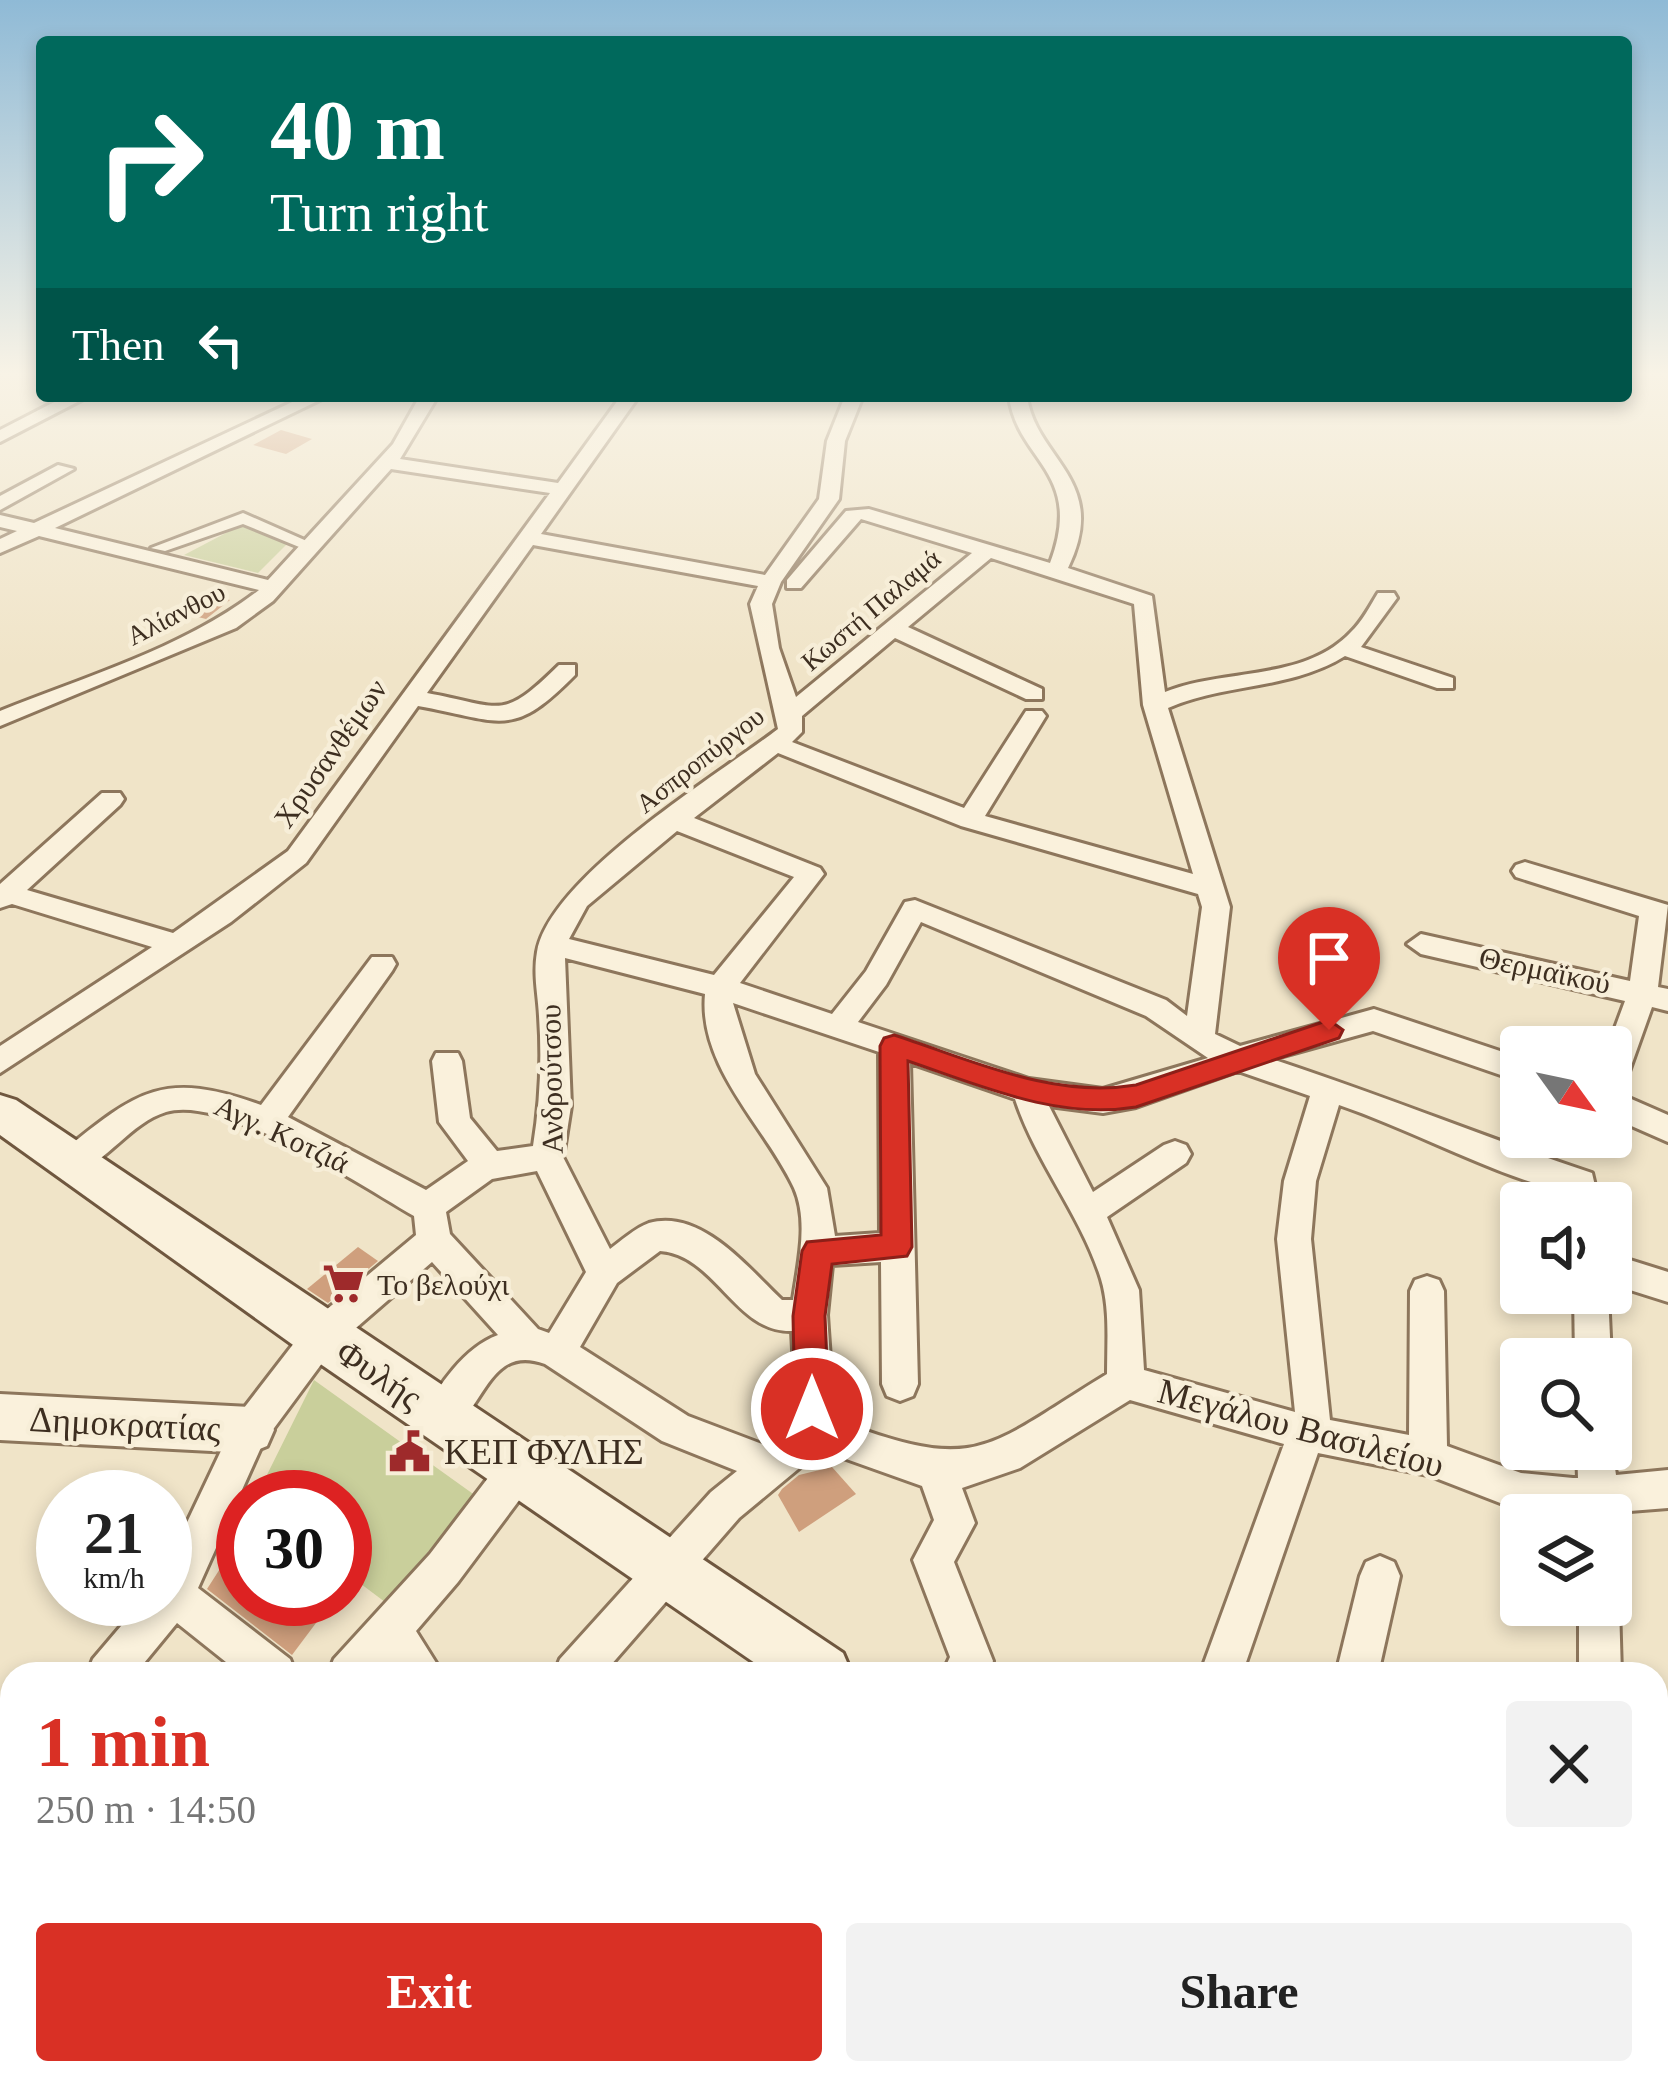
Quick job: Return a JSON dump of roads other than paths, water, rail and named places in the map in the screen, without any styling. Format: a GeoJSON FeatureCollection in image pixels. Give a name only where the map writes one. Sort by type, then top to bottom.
{"type":"FeatureCollection","features":[{"type":"Feature","properties":{"kind":"main road","name":"Φυλής"},"geometry":{"type":"LineString","coordinates":[[0,1112],[321,1336],[804,1662]]}},
{"type":"Feature","properties":{"kind":"street"},"geometry":{"type":"LineString","coordinates":[[0,504],[59,472]]}},
{"type":"Feature","properties":{"kind":"street"},"geometry":{"type":"LineString","coordinates":[[0,548],[159,472]]}},
{"type":"Feature","properties":{"kind":"street","name":"Αλίανθου"},"geometry":{"type":"LineString","coordinates":[[0,719],[228,623],[272,587],[378,472]]}},
{"type":"Feature","properties":{"kind":"street"},"geometry":{"type":"LineString","coordinates":[[448,472],[562,489]]}},
{"type":"Feature","properties":{"kind":"street","name":"Χρυσανθέμων"},"geometry":{"type":"LineString","coordinates":[[0,1061],[177,944],[297,857],[574,472]]}},
{"type":"Feature","properties":{"kind":"street"},"geometry":{"type":"LineString","coordinates":[[766,593],[829,500],[832,472]]}},
{"type":"Feature","properties":{"kind":"street"},"geometry":{"type":"LineString","coordinates":[[1056,571],[1064,559],[1070,508],[1063,472]]}},
{"type":"Feature","properties":{"kind":"street"},"geometry":{"type":"LineString","coordinates":[[529,538],[780,598],[853,515],[862,513],[1135,595],[1144,602],[1155,705],[1216,907],[1199,1040]]}},
{"type":"Feature","properties":{"kind":"street"},"geometry":{"type":"LineString","coordinates":[[159,548],[243,518],[310,546]]}},
{"type":"Feature","properties":{"kind":"street"},"geometry":{"type":"LineString","coordinates":[[0,520],[272,587]]}},
{"type":"Feature","properties":{"kind":"street","name":"Κωστή Παλαμά"},"geometry":{"type":"LineString","coordinates":[[790,713],[988,550]]}},
{"type":"Feature","properties":{"kind":"street","name":"Ασπροπύργου"},"geometry":{"type":"LineString","coordinates":[[552,945],[577,900],[672,818],[790,732],[790,713],[768,649],[766,593]]}},
{"type":"Feature","properties":{"kind":"street"},"geometry":{"type":"LineString","coordinates":[[1155,705],[1202,686],[1266,679],[1318,663],[1345,649],[1387,598]]}},
{"type":"Feature","properties":{"kind":"street"},"geometry":{"type":"LineString","coordinates":[[896,630],[1034,705],[970,820]]}},
{"type":"Feature","properties":{"kind":"street"},"geometry":{"type":"LineString","coordinates":[[1345,649],[1445,683]]}},
{"type":"Feature","properties":{"kind":"street"},"geometry":{"type":"LineString","coordinates":[[409,697],[509,715],[529,708],[567,670]]}},
{"type":"Feature","properties":{"kind":"street"},"geometry":{"type":"LineString","coordinates":[[776,743],[970,820],[1211,888]]}},
{"type":"Feature","properties":{"kind":"street"},"geometry":{"type":"LineString","coordinates":[[3,896],[111,799]]}},
{"type":"Feature","properties":{"kind":"street"},"geometry":{"type":"LineString","coordinates":[[588,1662],[725,1504],[816,1430],[809,1316],[819,1228],[811,1188],[741,1077],[723,1038],[718,1012],[720,987],[811,874],[672,818]]}},
{"type":"Feature","properties":{"kind":"street"},"geometry":{"type":"LineString","coordinates":[[1525,871],[1663,914],[1656,995],[1632,1040]]}},
{"type":"Feature","properties":{"kind":"street"},"geometry":{"type":"LineString","coordinates":[[3,896],[177,944]]}},
{"type":"Feature","properties":{"kind":"street"},"geometry":{"type":"LineString","coordinates":[[840,1024],[876,978],[915,909],[1156,1008],[1199,1040],[1240,1060],[1414,1118],[1558,1182]]}},
{"type":"Feature","properties":{"kind":"street","name":"Θερμαϊκού"},"geometry":{"type":"LineString","coordinates":[[1421,944],[1656,995]]}},
{"type":"Feature","properties":{"kind":"street"},"geometry":{"type":"LineString","coordinates":[[552,945],[720,987],[1028,1090],[1103,1101],[1136,1096],[1374,1020],[1500,1063]]}},
{"type":"Feature","properties":{"kind":"street","name":"Ανδρούτσου"},"geometry":{"type":"LineString","coordinates":[[552,945],[548,978],[554,1016],[555,1106],[547,1157],[582,1235],[605,1272]]}},
{"type":"Feature","properties":{"kind":"street"},"geometry":{"type":"LineString","coordinates":[[267,1121],[382,964]]}},
{"type":"Feature","properties":{"kind":"street"},"geometry":{"type":"LineString","coordinates":[[894,1046],[900,1384]]}},
{"type":"Feature","properties":{"kind":"street"},"geometry":{"type":"LineString","coordinates":[[447,1061],[455,1122],[482,1153],[485,1165]]}},
{"type":"Feature","properties":{"kind":"street"},"geometry":{"type":"LineString","coordinates":[[1225,1662],[1314,1412],[1294,1239],[1300,1180],[1328,1089]]}},
{"type":"Feature","properties":{"kind":"street"},"geometry":{"type":"LineString","coordinates":[[1028,1090],[1035,1116],[1090,1211],[1120,1283],[1126,1382]]}},
{"type":"Feature","properties":{"kind":"street","name":"Αγγ. Κοτζιά"},"geometry":{"type":"LineString","coordinates":[[73,1161],[115,1127],[166,1099],[202,1096],[267,1121],[432,1224],[541,1347],[675,1429],[770,1466]]}},
{"type":"Feature","properties":{"kind":"street"},"geometry":{"type":"LineString","coordinates":[[1632,1113],[1668,1129]]}},
{"type":"Feature","properties":{"kind":"street"},"geometry":{"type":"LineString","coordinates":[[1090,1211],[1174,1154]]}},
{"type":"Feature","properties":{"kind":"street"},"geometry":{"type":"LineString","coordinates":[[192,1556],[250,1430],[321,1336],[432,1224],[460,1178],[485,1165],[547,1157]]}},
{"type":"Feature","properties":{"kind":"street"},"geometry":{"type":"LineString","coordinates":[[442,1417],[495,1352],[541,1347],[605,1272],[654,1235],[683,1238],[776,1316],[809,1316]]}},
{"type":"Feature","properties":{"kind":"street"},"geometry":{"type":"LineString","coordinates":[[818,1251],[896,1247]]}},
{"type":"Feature","properties":{"kind":"street"},"geometry":{"type":"LineString","coordinates":[[1632,1276],[1668,1287]]}},
{"type":"Feature","properties":{"kind":"street"},"geometry":{"type":"LineString","coordinates":[[1427,1291],[1428,1457]]}},
{"type":"Feature","properties":{"kind":"street","name":"Μεγάλου Βασιλείου"},"geometry":{"type":"LineString","coordinates":[[816,1430],[936,1471],[995,1463],[1126,1382],[1308,1433],[1428,1457],[1534,1494]]}},
{"type":"Feature","properties":{"kind":"street","name":"Δημοκρατίας"},"geometry":{"type":"LineString","coordinates":[[0,1417],[250,1430]]}},
{"type":"Feature","properties":{"kind":"street"},"geometry":{"type":"LineString","coordinates":[[361,1662],[391,1632],[518,1470]]}},
{"type":"Feature","properties":{"kind":"street"},"geometry":{"type":"LineString","coordinates":[[936,1471],[955,1523],[933,1560],[971,1662]]}},
{"type":"Feature","properties":{"kind":"street","name":"Μεγάλου Βασιλείου"},"geometry":{"type":"LineString","coordinates":[[1632,1497],[1668,1489]]}},
{"type":"Feature","properties":{"kind":"street"},"geometry":{"type":"LineString","coordinates":[[1360,1662],[1379,1576]]}},
{"type":"Feature","properties":{"kind":"street"},"geometry":{"type":"LineString","coordinates":[[192,1609],[259,1662]]}},
{"type":"Feature","properties":{"kind":"street"},"geometry":{"type":"LineString","coordinates":[[118,1662],[148,1626]]}},
{"type":"Feature","properties":{"kind":"street"},"geometry":{"type":"LineString","coordinates":[[1599,1626],[1600,1662]]}},
{"type":"Feature","properties":{"kind":"street"},"geometry":{"type":"LineString","coordinates":[[391,1632],[413,1662]]}},
{"type":"Feature","properties":{"kind":"place","name":"Το βελούχι"},"geometry":{"type":"Point","coordinates":[343,1284]}},
{"type":"Feature","properties":{"kind":"place","name":"ΚΕΠ ΦΥΛΗΣ"},"geometry":{"type":"Point","coordinates":[410,1452]}}]}
